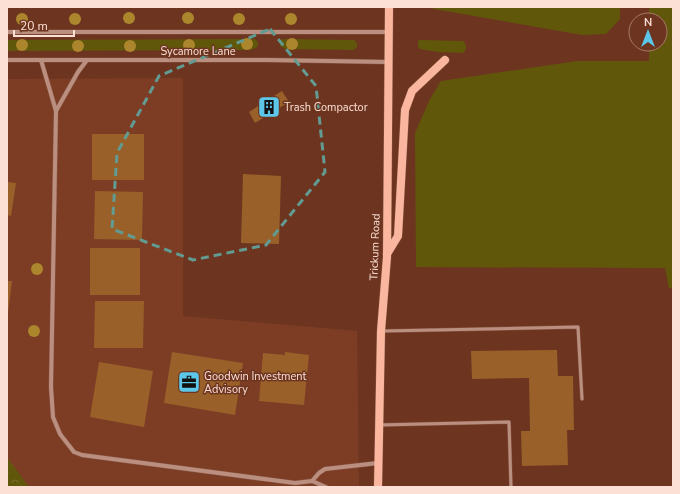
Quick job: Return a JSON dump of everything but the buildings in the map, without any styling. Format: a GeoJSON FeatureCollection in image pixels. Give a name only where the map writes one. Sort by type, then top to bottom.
{"type":"FeatureCollection","features":[{"type":"Feature","properties":{"kind":"street","name":"Trickum Road"},"geometry":{"type":"LineString","coordinates":[[378,487],[381,331],[387,254],[389,7]]}},
{"type":"Feature","properties":{"kind":"street","name":"Sycamore Lane"},"geometry":{"type":"LineString","coordinates":[[7,32],[388,32]]}},
{"type":"Feature","properties":{"kind":"street","name":"Sycamore Lane"},"geometry":{"type":"LineString","coordinates":[[7,60],[268,60],[388,62]]}},
{"type":"Feature","properties":{"kind":"street"},"geometry":{"type":"LineString","coordinates":[[41,60],[56,111],[51,387],[53,417],[60,434],[74,452],[82,455],[295,483],[312,482],[326,487]]}},
{"type":"Feature","properties":{"kind":"street"},"geometry":{"type":"LineString","coordinates":[[56,111],[78,72],[87,60]]}},
{"type":"Feature","properties":{"kind":"street"},"geometry":{"type":"LineString","coordinates":[[387,254],[398,236],[405,110],[412,91],[445,60]]}},
{"type":"Feature","properties":{"kind":"street"},"geometry":{"type":"LineString","coordinates":[[312,482],[319,473],[325,469],[379,463]]}},
{"type":"Feature","properties":{"kind":"lane"},"geometry":{"type":"LineString","coordinates":[[381,331],[578,327],[582,399]]}},
{"type":"Feature","properties":{"kind":"lane"},"geometry":{"type":"LineString","coordinates":[[379,425],[509,422],[511,487]]}},
{"type":"Feature","properties":{"kind":"highlighted area"},"geometry":{"type":"Polygon","coordinates":[[[270,29],[316,86],[325,172],[266,245],[193,260],[112,229],[117,153],[159,76],[270,29]]]}},
{"type":"Feature","properties":{"kind":"shaded area"},"geometry":{"type":"Polygon","coordinates":[[[183,78],[183,316],[357,331],[359,487],[7,487],[7,79],[183,78]]]}},
{"type":"Feature","properties":{"kind":"green space"},"geometry":{"type":"Polygon","coordinates":[[[432,7],[620,7],[620,19],[606,34],[582,35],[434,9],[432,7]]]}},
{"type":"Feature","properties":{"kind":"green space"},"geometry":{"type":"Polygon","coordinates":[[[649,7],[673,7],[673,288],[669,288],[665,268],[416,267],[415,133],[430,99],[441,81],[577,61],[649,61],[649,52],[668,52],[668,12],[649,12],[649,7]]]}},
{"type":"Feature","properties":{"kind":"green space"},"geometry":{"type":"Polygon","coordinates":[[[255,39],[258,42],[257,46],[255,49],[248,50],[7,51],[7,40],[255,39]]]}},
{"type":"Feature","properties":{"kind":"green space"},"geometry":{"type":"Polygon","coordinates":[[[281,40],[354,40],[357,43],[357,47],[354,50],[285,49],[280,46],[281,40]]]}},
{"type":"Feature","properties":{"kind":"green space"},"geometry":{"type":"Polygon","coordinates":[[[418,41],[463,41],[466,48],[463,53],[438,52],[420,49],[418,47],[418,41]]]}},
{"type":"Feature","properties":{"kind":"green space"},"geometry":{"type":"Polygon","coordinates":[[[7,457],[29,487],[7,487],[7,457]]]}},
{"type":"Feature","properties":{"kind":"place","name":"Trash Compactor"},"geometry":{"type":"Point","coordinates":[269,107]}},
{"type":"Feature","properties":{"kind":"place","name":"Goodwin Investment Advisory"},"geometry":{"type":"Point","coordinates":[189,382]}}]}
